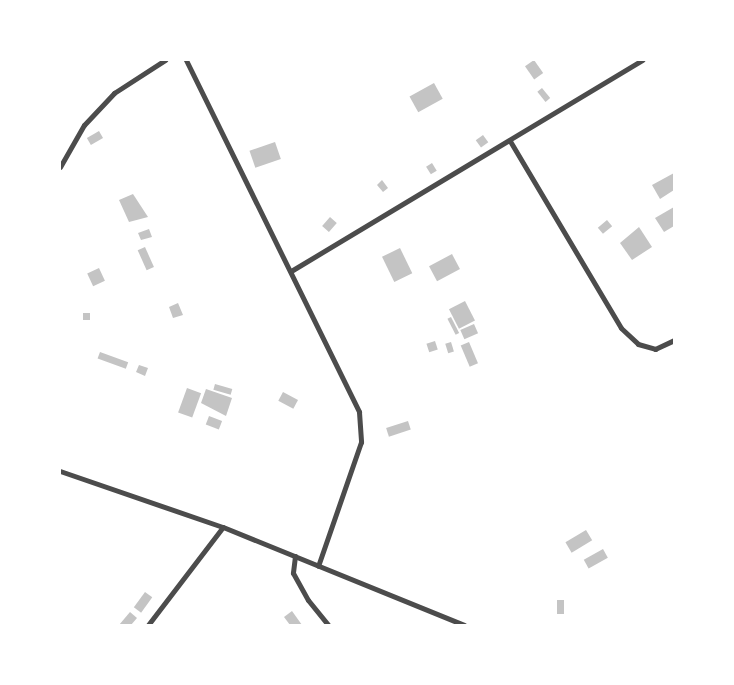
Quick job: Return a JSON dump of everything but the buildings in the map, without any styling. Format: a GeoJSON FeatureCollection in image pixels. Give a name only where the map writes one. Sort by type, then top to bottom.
{"type":"FeatureCollection","features":[{"type":"Feature","properties":{"kind":"street"},"geometry":{"type":"LineString","coordinates":[[60,167],[84,125],[114,93],[165,60]]}},
{"type":"Feature","properties":{"kind":"street"},"geometry":{"type":"LineString","coordinates":[[186,60],[291,270],[359,412],[362,442],[318,566]]}},
{"type":"Feature","properties":{"kind":"street"},"geometry":{"type":"LineString","coordinates":[[291,270],[510,141],[642,60]]}},
{"type":"Feature","properties":{"kind":"street"},"geometry":{"type":"LineString","coordinates":[[510,141],[621,328],[638,344],[655,348],[674,340]]}},
{"type":"Feature","properties":{"kind":"street"},"geometry":{"type":"LineString","coordinates":[[60,471],[223,527],[464,625]]}},
{"type":"Feature","properties":{"kind":"street"},"geometry":{"type":"LineString","coordinates":[[148,625],[223,527]]}},
{"type":"Feature","properties":{"kind":"street"},"geometry":{"type":"LineString","coordinates":[[296,556],[293,573],[328,625]]}}]}
